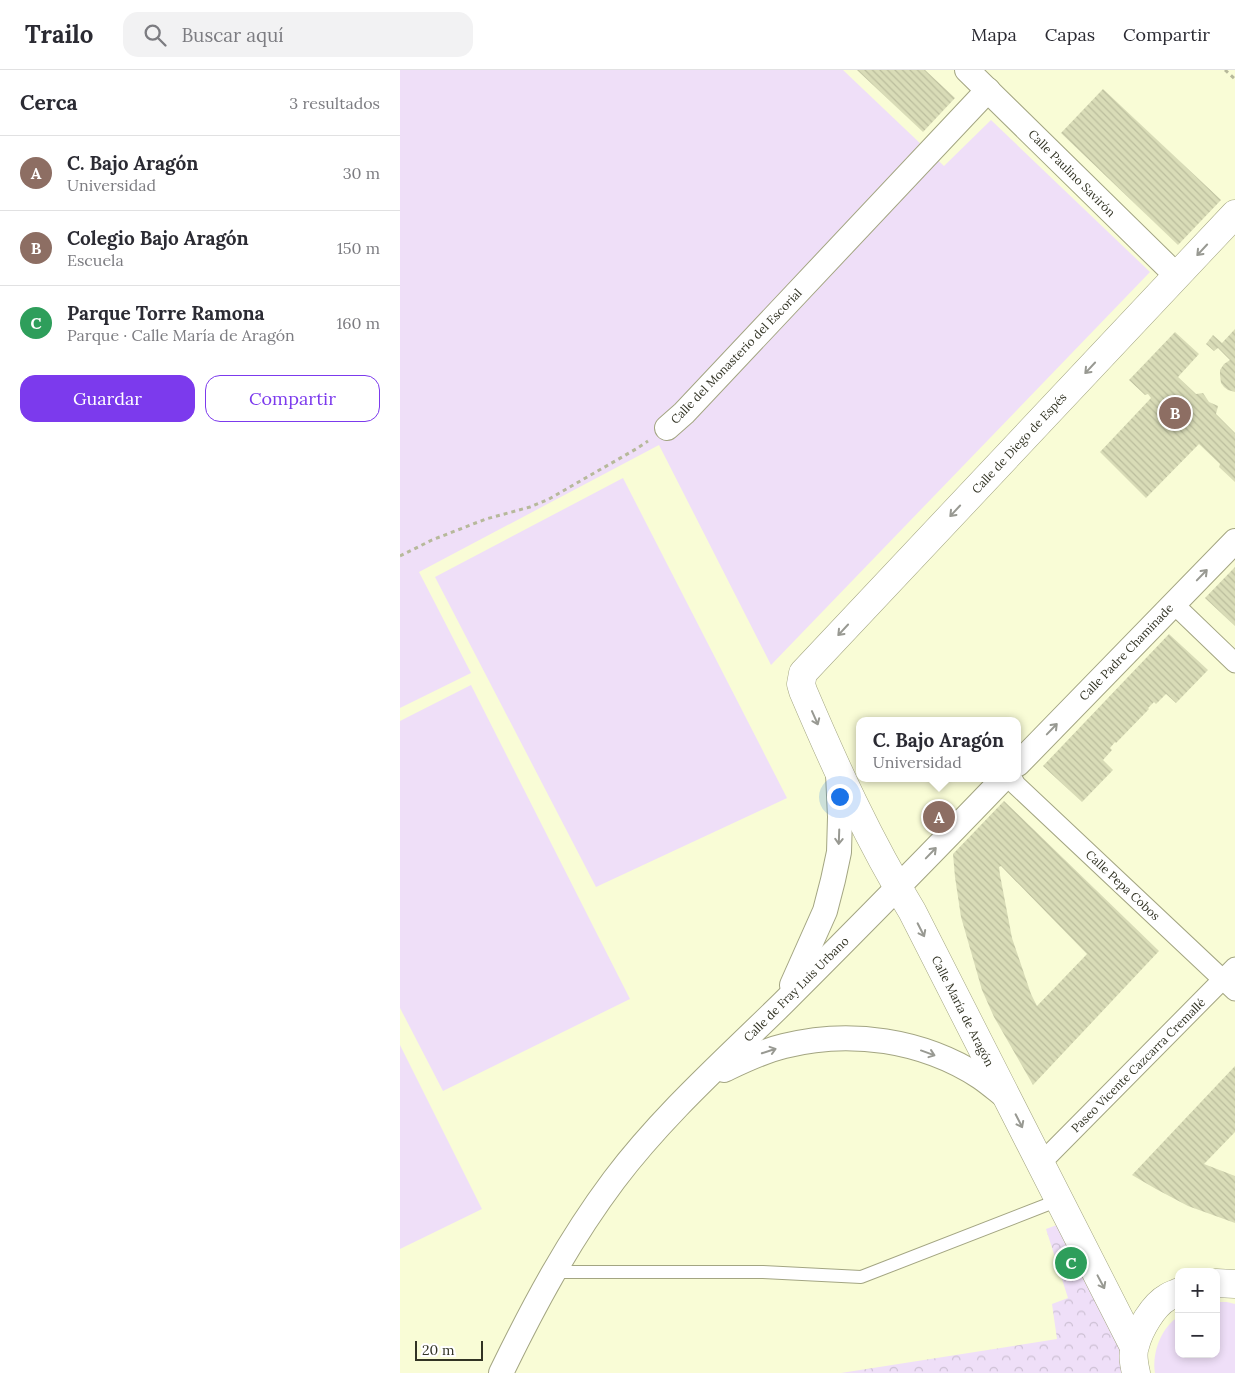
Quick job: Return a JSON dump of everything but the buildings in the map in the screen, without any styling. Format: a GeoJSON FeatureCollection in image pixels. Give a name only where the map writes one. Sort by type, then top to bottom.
{"type":"FeatureCollection","features":[{"type":"Feature","properties":{"kind":"street","name":"Calle Paulino Savirón"},"geometry":{"type":"LineString","coordinates":[[967,70],[1177,276]]}},
{"type":"Feature","properties":{"kind":"street","name":"Calle del Monasterio del Escorial"},"geometry":{"type":"LineString","coordinates":[[667,428],[684,413],[988,90]]}},
{"type":"Feature","properties":{"kind":"street","name":"Calle de Diego de Espés"},"geometry":{"type":"LineString","coordinates":[[803,673],[1235,214]]}},
{"type":"Feature","properties":{"kind":"street","name":"Calle Padre Chaminade"},"geometry":{"type":"LineString","coordinates":[[1021,761],[1235,540]]}},
{"type":"Feature","properties":{"kind":"street"},"geometry":{"type":"LineString","coordinates":[[1176,601],[1181,611],[1235,663]]}},
{"type":"Feature","properties":{"kind":"street","name":"Calle María de Aragón"},"geometry":{"type":"LineString","coordinates":[[803,673],[802,691],[838,771],[1041,1164],[1135,1360]]}},
{"type":"Feature","properties":{"kind":"street"},"geometry":{"type":"LineString","coordinates":[[785,1001],[825,911],[833,880],[838,852],[840,817],[838,771]]}},
{"type":"Feature","properties":{"kind":"street"},"geometry":{"type":"LineString","coordinates":[[897,888],[1000,782]]}},
{"type":"Feature","properties":{"kind":"street","name":"Calle Pepa Cobos"},"geometry":{"type":"LineString","coordinates":[[1014,782],[1231,979]]}},
{"type":"Feature","properties":{"kind":"street","name":"Calle de Fray Luis Urbano"},"geometry":{"type":"LineString","coordinates":[[501,1373],[553,1272],[586,1219],[642,1144],[897,888]]}},
{"type":"Feature","properties":{"kind":"street","name":"Paseo Vicente Cazcarra Cremallé"},"geometry":{"type":"LineString","coordinates":[[1041,1164],[1231,979]]}},
{"type":"Feature","properties":{"kind":"street","name":"Calle de Fray Luis Urbano"},"geometry":{"type":"LineString","coordinates":[[695,1089],[723,1070],[776,1048],[817,1040],[851,1038],[885,1041],[918,1049],[950,1060],[980,1077],[1007,1098]]}},
{"type":"Feature","properties":{"kind":"street"},"geometry":{"type":"LineString","coordinates":[[1220,1282],[1235,1283]]}},
{"type":"Feature","properties":{"kind":"street"},"geometry":{"type":"LineString","coordinates":[[1135,1360],[1142,1329],[1152,1312],[1166,1298],[1175,1294]]}},
{"type":"Feature","properties":{"kind":"lane"},"geometry":{"type":"LineString","coordinates":[[553,1272],[763,1272],[861,1276],[1059,1200]]}},
{"type":"Feature","properties":{"kind":"path"},"geometry":{"type":"LineString","coordinates":[[1225,70],[1235,79]]}},
{"type":"Feature","properties":{"kind":"path","name":"Calle del Monasterio del Escorial"},"geometry":{"type":"LineString","coordinates":[[400,556],[432,540],[477,522],[549,499],[636,449],[667,428]]}},
{"type":"Feature","properties":{"kind":"green space"},"geometry":{"type":"Polygon","coordinates":[[[400,70],[843,70],[944,166],[991,120],[1150,272],[771,665],[659,445],[419,572],[471,673],[400,708],[400,70]]]}},
{"type":"Feature","properties":{"kind":"green space"},"geometry":{"type":"Polygon","coordinates":[[[623,478],[787,798],[596,887],[435,577],[623,478]]]}},
{"type":"Feature","properties":{"kind":"green space"},"geometry":{"type":"Polygon","coordinates":[[[471,685],[630,999],[443,1091],[400,1008],[400,721],[471,685]]]}},
{"type":"Feature","properties":{"kind":"green space"},"geometry":{"type":"Polygon","coordinates":[[[400,1045],[482,1209],[400,1249],[400,1045]]]}},
{"type":"Feature","properties":{"kind":"green space"},"geometry":{"type":"Polygon","coordinates":[[[1065,1222],[1112,1317],[1129,1373],[841,1373],[1057,1339],[1052,1304],[1068,1298],[1046,1229],[1065,1222]]]}},
{"type":"Feature","properties":{"kind":"green space"},"geometry":{"type":"Polygon","coordinates":[[[1220,1302],[1235,1304],[1235,1373],[1155,1373],[1155,1357],[1159,1341],[1175,1319],[1175,1358],[1220,1358],[1220,1302]]]}},
{"type":"Feature","properties":{"kind":"place","name":"Colegio Bajo Aragón"},"geometry":{"type":"Point","coordinates":[1175,413]}},
{"type":"Feature","properties":{"kind":"place","name":"C. Bajo Aragón"},"geometry":{"type":"Point","coordinates":[939,817]}},
{"type":"Feature","properties":{"kind":"place","name":"Parque Torre Ramona"},"geometry":{"type":"Point","coordinates":[1071,1263]}}]}
